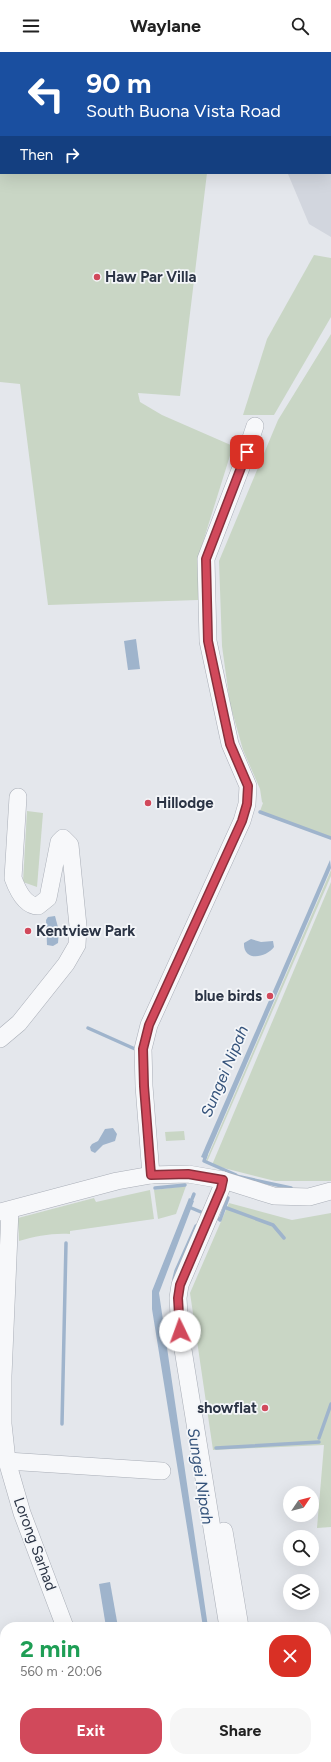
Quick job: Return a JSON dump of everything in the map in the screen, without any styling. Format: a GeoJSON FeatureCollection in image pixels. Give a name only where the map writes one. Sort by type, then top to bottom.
{"type":"FeatureCollection","features":[{"type":"Feature","properties":{"kind":"street"},"geometry":{"type":"LineString","coordinates":[[151,1175],[144,1086],[143,1049],[149,1025],[242,821],[247,804],[248,786],[230,744],[208,641],[206,559],[242,466],[255,426]]}},
{"type":"Feature","properties":{"kind":"street"},"geometry":{"type":"LineString","coordinates":[[0,1039],[19,1023],[66,964],[77,944],[78,926],[74,882],[70,845],[66,839],[63,838],[59,842],[48,898],[43,904],[38,906],[30,904],[17,888],[14,878],[18,797]]}},
{"type":"Feature","properties":{"kind":"street"},"geometry":{"type":"LineString","coordinates":[[7,1213],[117,1181],[151,1175],[188,1174],[223,1180],[274,1196],[309,1197],[331,1191]]}},
{"type":"Feature","properties":{"kind":"street"},"geometry":{"type":"LineString","coordinates":[[223,1180],[221,1189],[180,1285],[178,1298],[180,1331],[227,1622]]}},
{"type":"Feature","properties":{"kind":"street","name":"Lorong Sarhad"},"geometry":{"type":"LineString","coordinates":[[7,1213],[2,1376],[3,1424],[7,1461],[22,1513],[63,1622]]}},
{"type":"Feature","properties":{"kind":"street"},"geometry":{"type":"LineString","coordinates":[[211,1450],[239,1622]]}},
{"type":"Feature","properties":{"kind":"street"},"geometry":{"type":"LineString","coordinates":[[7,1461],[162,1471]]}},
{"type":"Feature","properties":{"kind":"shaded area"},"geometry":{"type":"Polygon","coordinates":[[[288,174],[331,174],[331,237],[309,224],[288,174]]]}},
{"type":"Feature","properties":{"kind":"green space"},"geometry":{"type":"Polygon","coordinates":[[[0,174],[207,174],[180,396],[138,393],[140,402],[162,415],[233,446],[198,558],[198,600],[48,605],[20,384],[0,382],[0,174]]]}},
{"type":"Feature","properties":{"kind":"green space"},"geometry":{"type":"Polygon","coordinates":[[[314,255],[331,258],[331,317],[274,415],[243,415],[267,339],[314,255]]]}},
{"type":"Feature","properties":{"kind":"green space"},"geometry":{"type":"Polygon","coordinates":[[[331,334],[331,837],[260,811],[263,803],[260,789],[243,750],[230,704],[222,646],[219,561],[278,420],[331,334]]]}},
{"type":"Feature","properties":{"kind":"green space"},"geometry":{"type":"Polygon","coordinates":[[[27,811],[43,813],[37,887],[23,882],[27,811]]]}},
{"type":"Feature","properties":{"kind":"green space"},"geometry":{"type":"Polygon","coordinates":[[[331,870],[331,876],[207,1162],[205,1163],[331,870]]]}},
{"type":"Feature","properties":{"kind":"green space"},"geometry":{"type":"Polygon","coordinates":[[[331,882],[331,1181],[275,1181],[212,1165],[331,882]]]}},
{"type":"Feature","properties":{"kind":"green space"},"geometry":{"type":"Polygon","coordinates":[[[184,1131],[185,1140],[166,1141],[165,1132],[184,1131]]]}},
{"type":"Feature","properties":{"kind":"green space"},"geometry":{"type":"Polygon","coordinates":[[[186,1186],[176,1214],[158,1219],[154,1190],[186,1186]]]}},
{"type":"Feature","properties":{"kind":"green space"},"geometry":{"type":"Polygon","coordinates":[[[150,1190],[154,1219],[70,1231],[70,1234],[44,1235],[19,1241],[18,1218],[94,1198],[96,1202],[150,1190]]]}},
{"type":"Feature","properties":{"kind":"green space"},"geometry":{"type":"Polygon","coordinates":[[[229,1203],[292,1220],[331,1213],[331,1527],[317,1528],[318,1522],[319,1522],[324,1445],[213,1450],[190,1293],[229,1203]]]}},
{"type":"Feature","properties":{"kind":"water"},"geometry":{"type":"Polygon","coordinates":[[[136,639],[140,669],[128,670],[124,641],[136,639]]]}},
{"type":"Feature","properties":{"kind":"water"},"geometry":{"type":"Polygon","coordinates":[[[330,860],[331,868],[206,1159],[201,1157],[330,860]]]}},
{"type":"Feature","properties":{"kind":"water"},"geometry":{"type":"Polygon","coordinates":[[[55,916],[59,931],[58,943],[53,946],[47,945],[46,920],[48,917],[55,916]]]}},
{"type":"Feature","properties":{"kind":"water"},"geometry":{"type":"Polygon","coordinates":[[[251,939],[261,942],[273,941],[274,947],[266,954],[261,956],[251,956],[247,953],[244,943],[251,939]]]}},
{"type":"Feature","properties":{"kind":"water"},"geometry":{"type":"Polygon","coordinates":[[[113,1128],[117,1134],[115,1141],[103,1145],[95,1153],[91,1151],[90,1147],[98,1141],[105,1129],[113,1128]]]}},
{"type":"Feature","properties":{"kind":"water"},"geometry":{"type":"Polygon","coordinates":[[[189,1198],[194,1201],[159,1293],[207,1622],[202,1622],[152,1309],[152,1291],[189,1198]]]}},
{"type":"Feature","properties":{"kind":"water"},"geometry":{"type":"Polygon","coordinates":[[[110,1582],[117,1622],[105,1622],[99,1584],[110,1582]]]}},
{"type":"Feature","properties":{"kind":"waterway"},"geometry":{"type":"LineString","coordinates":[[260,812],[331,838]]}},
{"type":"Feature","properties":{"kind":"waterway"},"geometry":{"type":"LineString","coordinates":[[88,1028],[135,1049]]}},
{"type":"Feature","properties":{"kind":"waterway"},"geometry":{"type":"LineString","coordinates":[[206,1155],[204,1161],[236,1175]]}},
{"type":"Feature","properties":{"kind":"waterway"},"geometry":{"type":"LineString","coordinates":[[236,1176],[291,1188]]}},
{"type":"Feature","properties":{"kind":"waterway"},"geometry":{"type":"LineString","coordinates":[[155,1188],[185,1185]]}},
{"type":"Feature","properties":{"kind":"waterway","name":"Sungei Nipah"},"geometry":{"type":"LineString","coordinates":[[190,1204],[194,1194]]}},
{"type":"Feature","properties":{"kind":"waterway"},"geometry":{"type":"LineString","coordinates":[[219,1219],[220,1220],[228,1198]]}},
{"type":"Feature","properties":{"kind":"waterway"},"geometry":{"type":"LineString","coordinates":[[189,1207],[201,1212]]}},
{"type":"Feature","properties":{"kind":"waterway"},"geometry":{"type":"LineString","coordinates":[[224,1207],[273,1225],[284,1238]]}},
{"type":"Feature","properties":{"kind":"waterway"},"geometry":{"type":"LineString","coordinates":[[174,1279],[176,1271],[196,1226]]}},
{"type":"Feature","properties":{"kind":"waterway"},"geometry":{"type":"LineString","coordinates":[[62,1424],[66,1243]]}},
{"type":"Feature","properties":{"kind":"waterway"},"geometry":{"type":"LineString","coordinates":[[319,1438],[331,1404]]}},
{"type":"Feature","properties":{"kind":"waterway"},"geometry":{"type":"LineString","coordinates":[[216,1448],[319,1442]]}},
{"type":"Feature","properties":{"kind":"place","name":"Haw Par Villa"},"geometry":{"type":"Point","coordinates":[97,277]}},
{"type":"Feature","properties":{"kind":"place","name":"Hillodge"},"geometry":{"type":"Point","coordinates":[148,803]}},
{"type":"Feature","properties":{"kind":"place","name":"Kentview Park"},"geometry":{"type":"Point","coordinates":[28,931]}},
{"type":"Feature","properties":{"kind":"place","name":"blue birds"},"geometry":{"type":"Point","coordinates":[270,996]}},
{"type":"Feature","properties":{"kind":"place","name":"showflat"},"geometry":{"type":"Point","coordinates":[265,1408]}},
{"type":"Feature","properties":{"kind":"route"},"geometry":{"type":"LineString","coordinates":[[180,1331],[178,1298],[180,1285],[221,1189],[223,1180],[188,1174],[151,1175],[144,1086],[143,1049],[149,1025],[242,821],[247,804],[248,786],[230,744],[208,641],[206,559],[247,452]]}}]}
